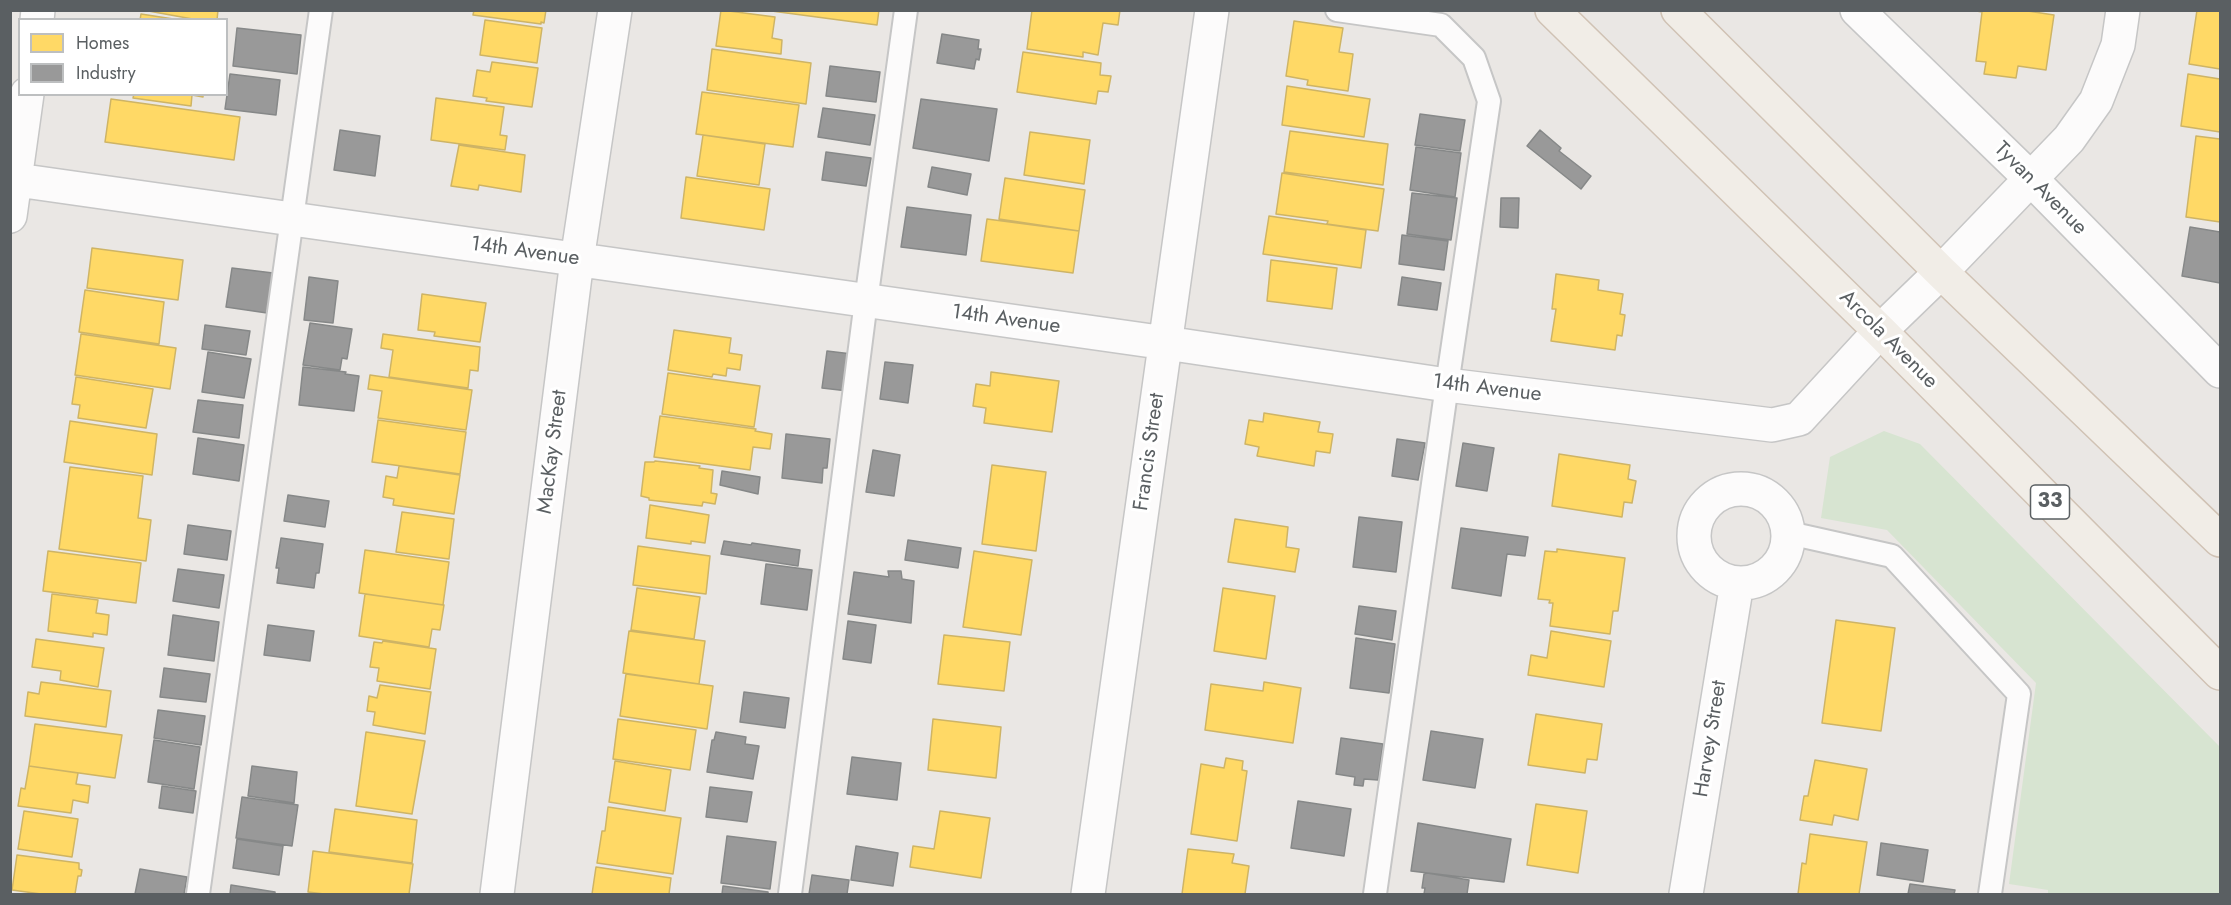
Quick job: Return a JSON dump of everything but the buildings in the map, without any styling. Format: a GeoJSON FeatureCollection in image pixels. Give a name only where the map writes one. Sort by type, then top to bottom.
{"type":"FeatureCollection","features":[{"type":"Feature","properties":{"kind":"main road","name":"Arcola Avenue"},"geometry":{"type":"LineString","coordinates":[[1552,10],[1880,331],[2220,673]]}},
{"type":"Feature","properties":{"kind":"main road"},"geometry":{"type":"LineString","coordinates":[[1678,10],[1941,272],[2220,540]]}},
{"type":"Feature","properties":{"kind":"street","name":"MacKay Street"},"geometry":{"type":"LineString","coordinates":[[497,894],[577,260],[615,10]]}},
{"type":"Feature","properties":{"kind":"street","name":"Francis Street"},"geometry":{"type":"LineString","coordinates":[[1088,894],[1212,10]]}},
{"type":"Feature","properties":{"kind":"street","name":"14th Avenue"},"geometry":{"type":"LineString","coordinates":[[13,179],[1447,385],[1772,425],[1799,419],[1880,331],[1941,272],[2069,139],[2096,101],[2118,45],[2123,10]]}},
{"type":"Feature","properties":{"kind":"street","name":"Tyvan Avenue"},"geometry":{"type":"LineString","coordinates":[[1858,11],[2031,179],[2220,370]]}},
{"type":"Feature","properties":{"kind":"street"},"geometry":{"type":"LineString","coordinates":[[10,216],[13,179],[27,96]]}},
{"type":"Feature","properties":{"kind":"street"},"geometry":{"type":"LineString","coordinates":[[1733,489],[1748,489],[1763,494],[1776,504],[1785,517],[1789,533],[1787,549],[1780,564],[1768,576],[1753,582],[1737,583],[1722,579],[1700,560],[1695,545],[1694,530],[1698,516],[1718,494],[1733,489]]}},
{"type":"Feature","properties":{"kind":"street","name":"Harvey Street"},"geometry":{"type":"LineString","coordinates":[[1686,894],[1737,583]]}},
{"type":"Feature","properties":{"kind":"lane"},"geometry":{"type":"LineString","coordinates":[[198,894],[321,10]]}},
{"type":"Feature","properties":{"kind":"lane"},"geometry":{"type":"LineString","coordinates":[[790,894],[906,10]]}},
{"type":"Feature","properties":{"kind":"lane"},"geometry":{"type":"LineString","coordinates":[[1337,10],[1441,26],[1474,58],[1489,101],[1375,894]]}},
{"type":"Feature","properties":{"kind":"lane"},"geometry":{"type":"LineString","coordinates":[[1789,533],[1892,556],[2019,694],[1990,894]]}},
{"type":"Feature","properties":{"kind":"green space"},"geometry":{"type":"Polygon","coordinates":[[[1884,431],[1920,444],[2220,747],[2220,894],[2048,894],[2048,890],[2009,884],[2036,683],[1887,530],[1821,518],[1830,457],[1884,431]]]}}]}
